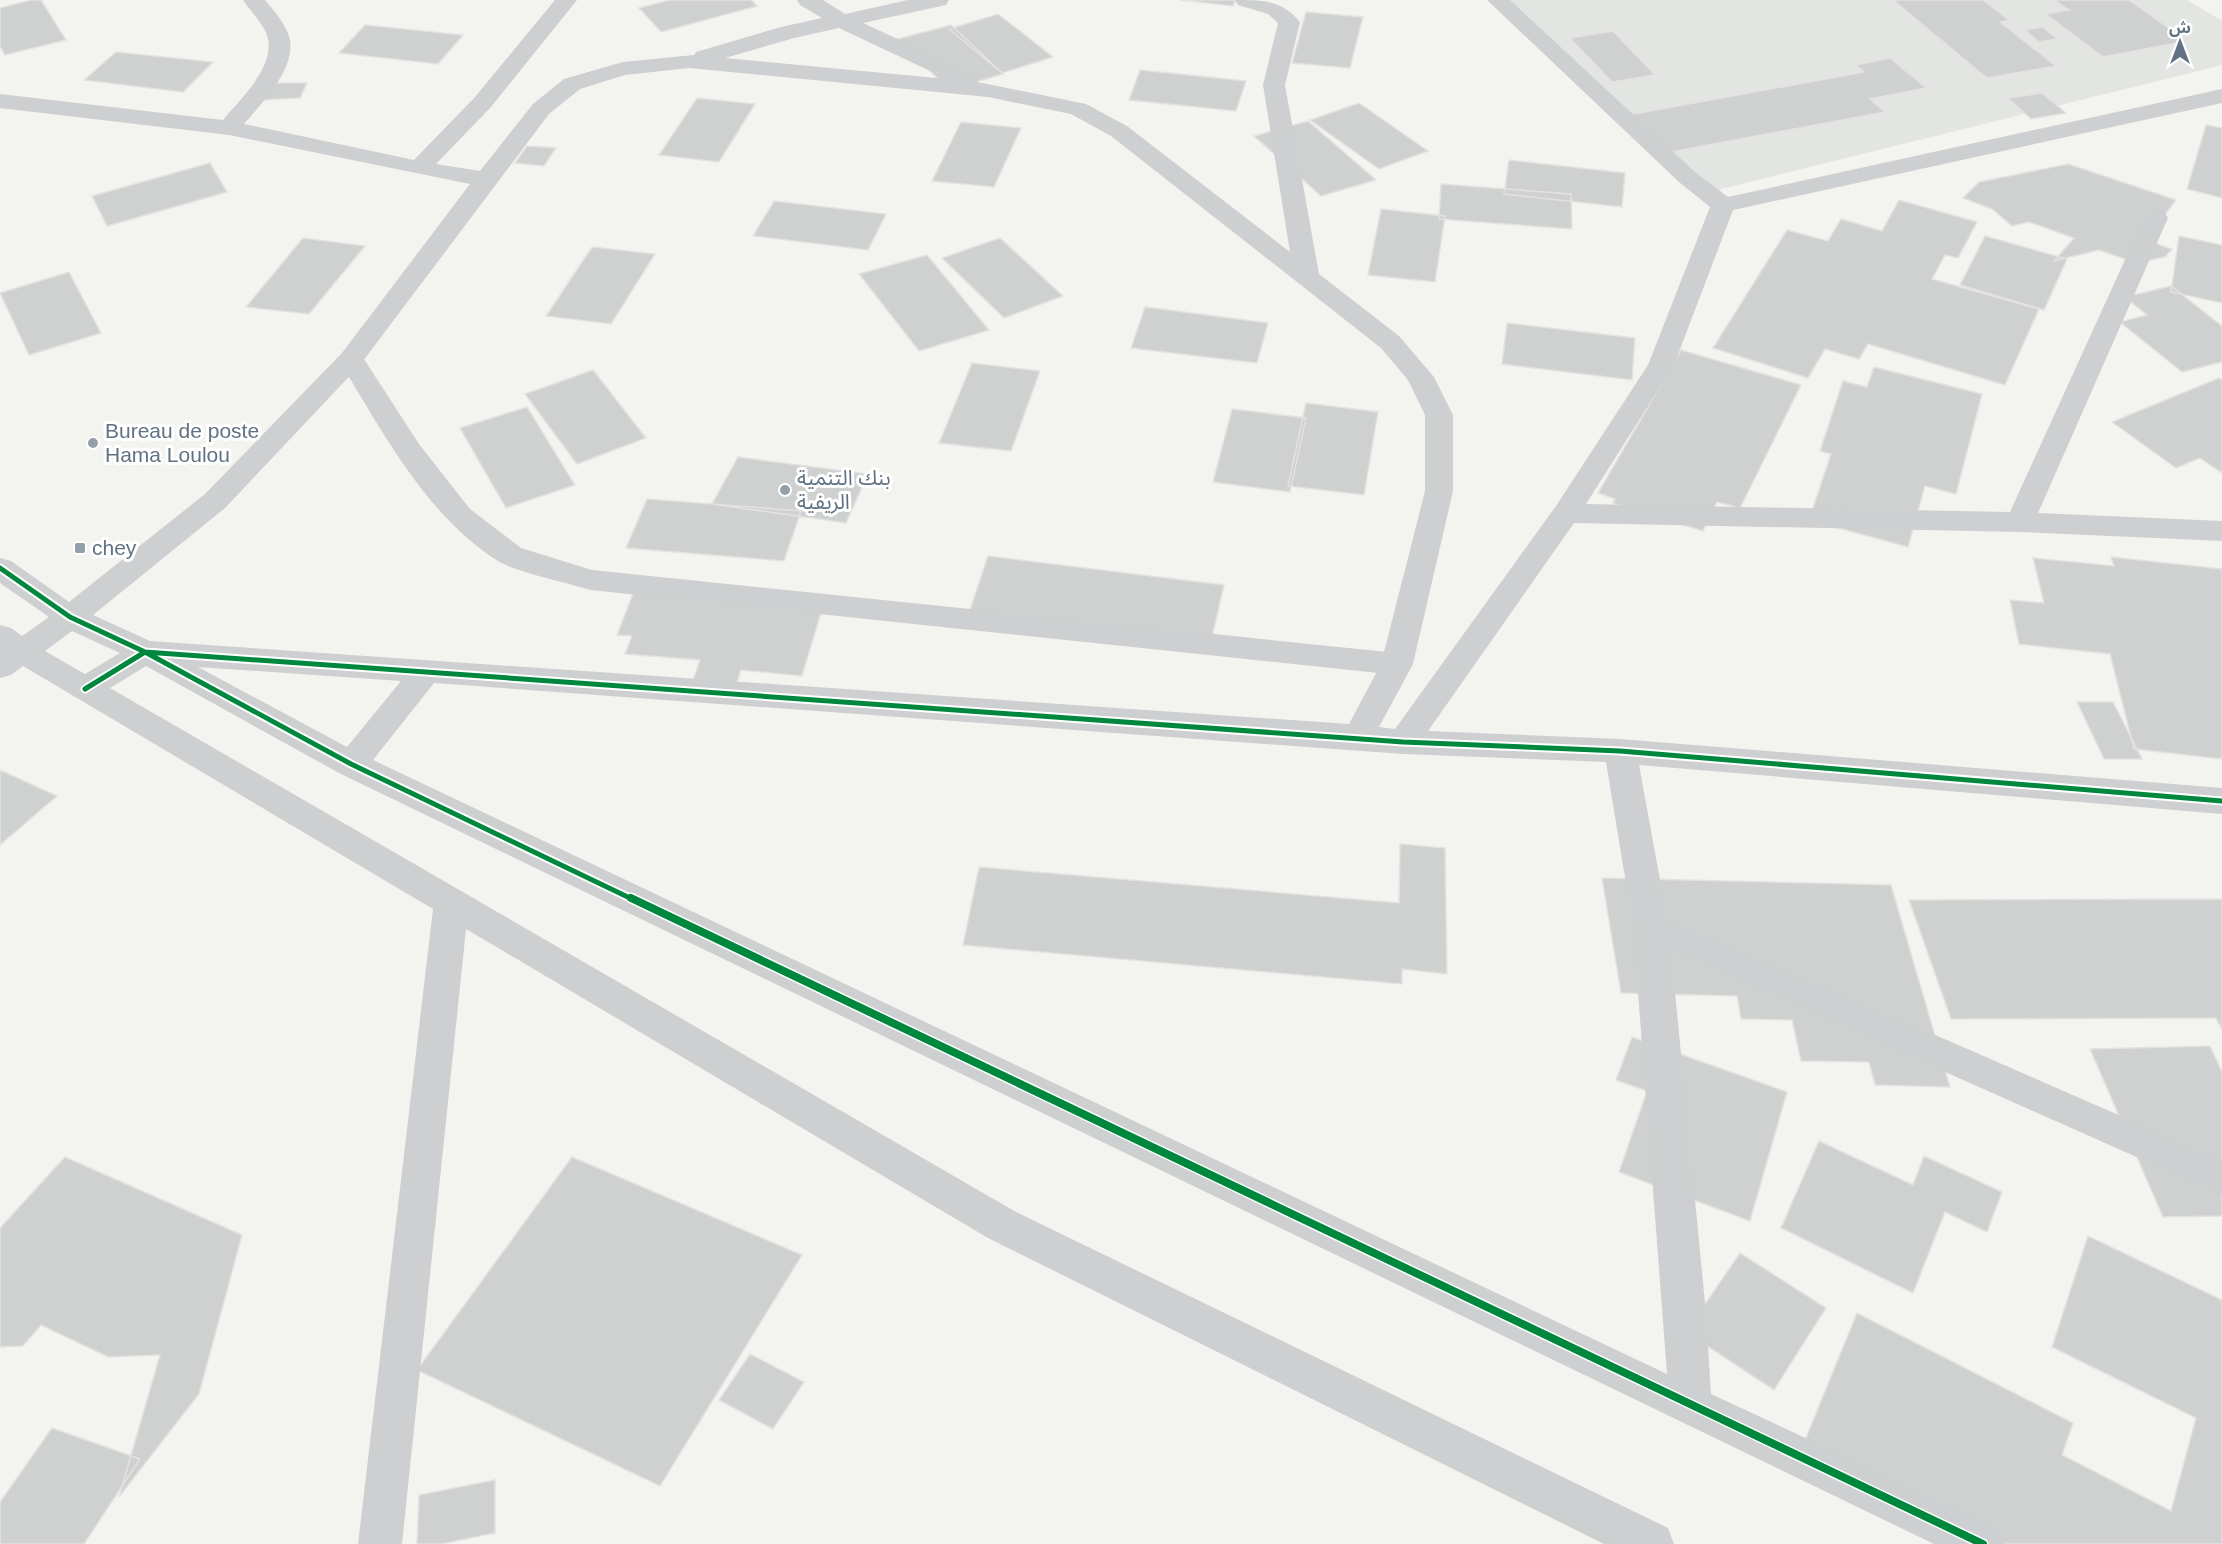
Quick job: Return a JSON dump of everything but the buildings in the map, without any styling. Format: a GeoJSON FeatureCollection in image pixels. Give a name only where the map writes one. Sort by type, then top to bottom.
{"type":"FeatureCollection","features":[{"type":"Feature","properties":{"kind":"street"},"geometry":{"type":"LineString","coordinates":[[229,128],[275,68],[280,42],[270,22],[254,0]]}},
{"type":"Feature","properties":{"kind":"street"},"geometry":{"type":"LineString","coordinates":[[419,168],[483,102],[566,0]]}},
{"type":"Feature","properties":{"kind":"street"},"geometry":{"type":"LineString","coordinates":[[808,0],[840,20],[988,90]]}},
{"type":"Feature","properties":{"kind":"street"},"geometry":{"type":"LineString","coordinates":[[7,652],[70,617],[215,501],[351,359],[540,109],[572,84],[623,69],[688,61],[840,20],[939,0]]}},
{"type":"Feature","properties":{"kind":"street"},"geometry":{"type":"LineString","coordinates":[[1246,0],[1276,9],[1289,22],[1274,85],[1307,278]]}},
{"type":"Feature","properties":{"kind":"street"},"geometry":{"type":"LineString","coordinates":[[1498,0],[1687,177],[1723,205]]}},
{"type":"Feature","properties":{"kind":"street"},"geometry":{"type":"LineString","coordinates":[[688,61],[988,90],[1078,109],[1119,131],[1389,342],[1420,377],[1439,415],[1439,491],[1396,664],[1358,737]]}},
{"type":"Feature","properties":{"kind":"street"},"geometry":{"type":"LineString","coordinates":[[1723,205],[2222,96]]}},
{"type":"Feature","properties":{"kind":"street"},"geometry":{"type":"LineString","coordinates":[[0,101],[229,128],[419,168],[488,180]]}},
{"type":"Feature","properties":{"kind":"street"},"geometry":{"type":"LineString","coordinates":[[1403,742],[1566,513],[1661,365],[1723,205]]}},
{"type":"Feature","properties":{"kind":"street"},"geometry":{"type":"LineString","coordinates":[[2020,522],[2156,218]]}},
{"type":"Feature","properties":{"kind":"street"},"geometry":{"type":"LineString","coordinates":[[351,359],[409,450],[460,516],[510,555],[591,580],[1396,664]]}},
{"type":"Feature","properties":{"kind":"street"},"geometry":{"type":"LineString","coordinates":[[1566,513],[2020,522],[2222,531]]}},
{"type":"Feature","properties":{"kind":"street"},"geometry":{"type":"LineString","coordinates":[[0,568],[70,617],[145,652],[351,764],[1689,1406],[1983,1544]]}},
{"type":"Feature","properties":{"kind":"street"},"geometry":{"type":"LineString","coordinates":[[7,652],[85,689],[1002,1225],[1652,1544]]}},
{"type":"Feature","properties":{"kind":"street"},"geometry":{"type":"LineString","coordinates":[[85,689],[145,652],[1403,742],[1620,751],[2222,801]]}},
{"type":"Feature","properties":{"kind":"street"},"geometry":{"type":"LineString","coordinates":[[351,764],[426,672]]}},
{"type":"Feature","properties":{"kind":"street"},"geometry":{"type":"LineString","coordinates":[[1620,751],[1651,926],[1685,1314],[1689,1406]]}},
{"type":"Feature","properties":{"kind":"street"},"geometry":{"type":"LineString","coordinates":[[380,1544],[452,903]]}},
{"type":"Feature","properties":{"kind":"street"},"geometry":{"type":"LineString","coordinates":[[1651,926],[2222,1178]]}},
{"type":"Feature","properties":{"kind":"shaded area"},"geometry":{"type":"Polygon","coordinates":[[[1508,0],[2187,0],[2222,21],[2222,65],[1713,191],[1508,0]]]}},
{"type":"Feature","properties":{"kind":"cycle path"},"geometry":{"type":"LineString","coordinates":[[0,568],[70,617],[145,652],[351,764],[1690,1406],[1983,1544]]}},
{"type":"Feature","properties":{"kind":"cycle path"},"geometry":{"type":"LineString","coordinates":[[85,689],[145,652],[1403,742],[1620,751],[2222,801]]}},
{"type":"Feature","properties":{"kind":"place","name":"Bureau de poste Hama Loulou"},"geometry":{"type":"Point","coordinates":[93,443]}},
{"type":"Feature","properties":{"kind":"place","name":"بنك التنمية الريفية"},"geometry":{"type":"Point","coordinates":[785,490]}},
{"type":"Feature","properties":{"kind":"place","name":"chey"},"geometry":{"type":"Point","coordinates":[80,548]}}]}
